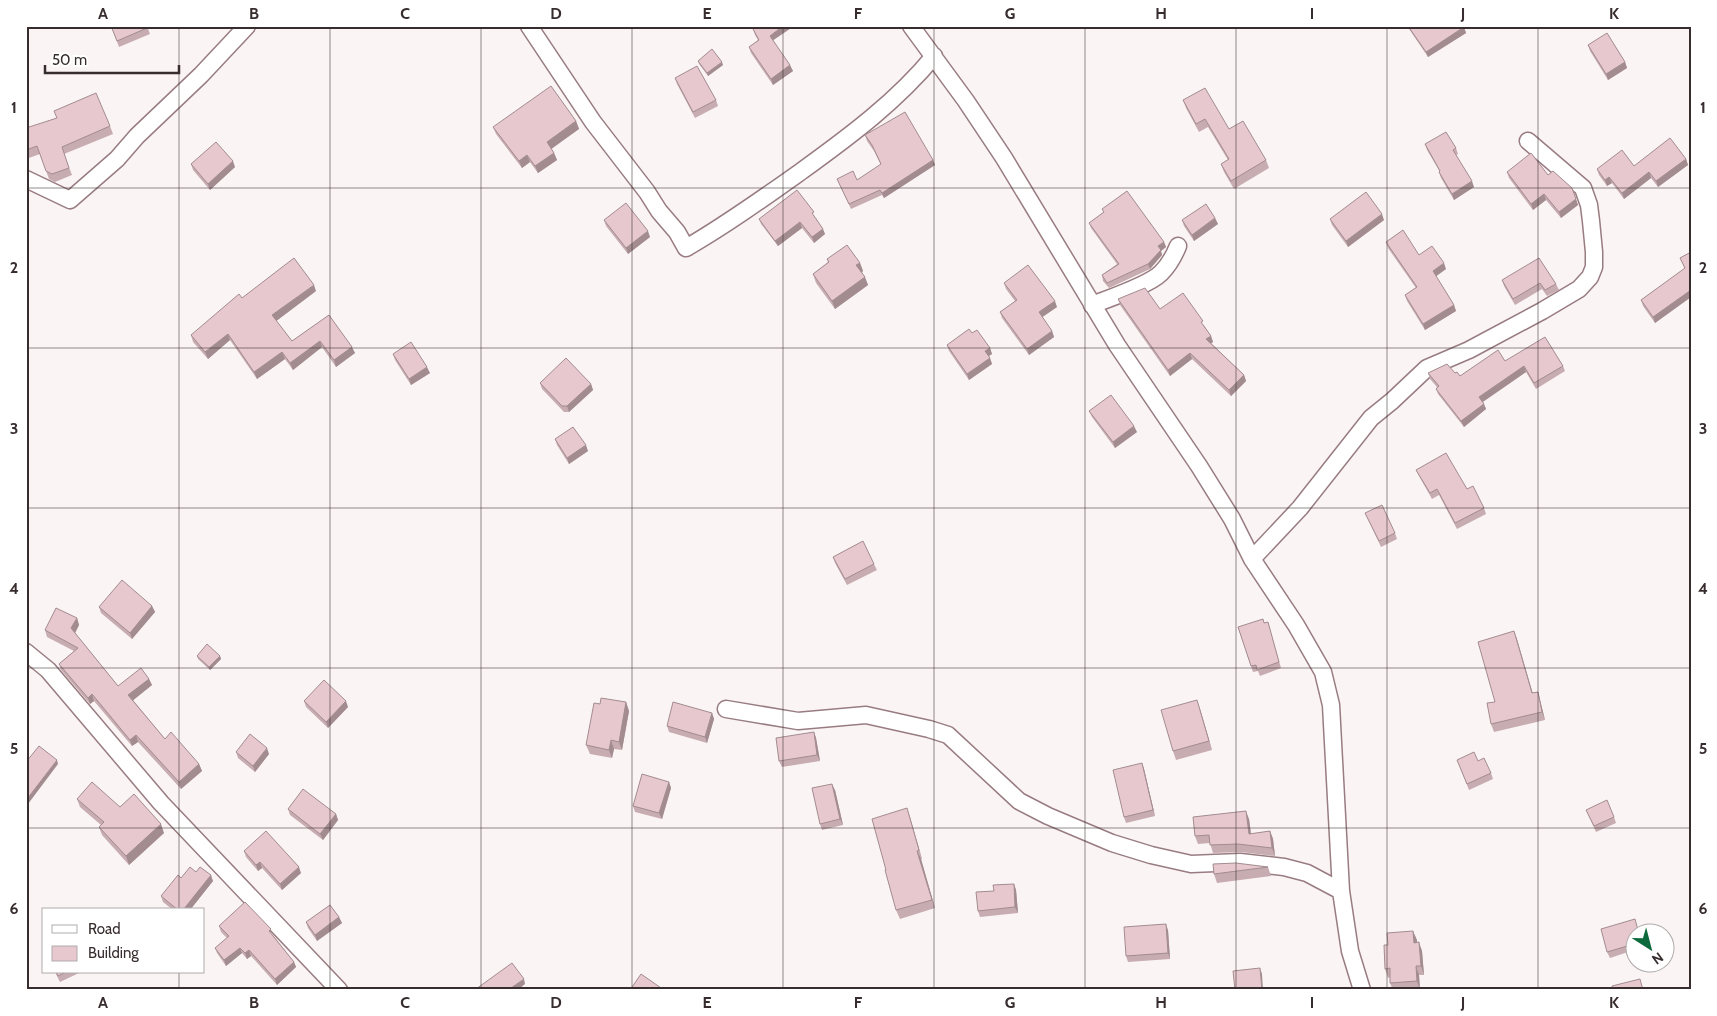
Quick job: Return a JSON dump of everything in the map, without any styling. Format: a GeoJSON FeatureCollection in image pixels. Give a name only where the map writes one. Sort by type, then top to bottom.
{"type":"FeatureCollection","features":[{"type":"Feature","properties":{"kind":"street"},"geometry":{"type":"LineString","coordinates":[[26,179],[70,200],[117,159],[137,136],[201,75],[247,26]]}},
{"type":"Feature","properties":{"kind":"street"},"geometry":{"type":"LineString","coordinates":[[529,26],[593,122],[647,192],[659,211],[677,232],[686,248],[767,196],[852,134],[915,79],[934,56]]}},
{"type":"Feature","properties":{"kind":"street"},"geometry":{"type":"LineString","coordinates":[[912,27],[966,101],[1004,158],[1117,345],[1199,466],[1232,519],[1252,559],[1296,625],[1323,672],[1331,704],[1341,891],[1350,951],[1362,990]]}},
{"type":"Feature","properties":{"kind":"street"},"geometry":{"type":"LineString","coordinates":[[1252,559],[1300,508],[1372,418],[1427,368],[1469,350],[1542,311],[1578,289],[1590,278],[1594,267],[1594,252],[1589,205],[1583,188],[1528,141]]}},
{"type":"Feature","properties":{"kind":"street"},"geometry":{"type":"LineString","coordinates":[[1092,305],[1161,274],[1174,257],[1178,246]]}},
{"type":"Feature","properties":{"kind":"street"},"geometry":{"type":"LineString","coordinates":[[26,652],[48,670],[161,803],[339,990]]}},
{"type":"Feature","properties":{"kind":"street"},"geometry":{"type":"LineString","coordinates":[[726,710],[798,721],[866,715],[929,729],[948,735],[1019,801],[1048,816],[1112,843],[1151,856],[1191,864],[1240,862],[1284,867],[1307,873],[1341,891]]}},
{"type":"Feature","properties":{"kind":"building"},"geometry":{"type":"Polygon","coordinates":[[[111,26],[147,26],[147,28],[117,41],[111,26]]]}},
{"type":"Feature","properties":{"kind":"building"},"geometry":{"type":"Polygon","coordinates":[[[758,26],[783,26],[770,36],[790,65],[771,79],[749,47],[759,40],[753,29],[758,26]]]}},
{"type":"Feature","properties":{"kind":"building"},"geometry":{"type":"Polygon","coordinates":[[[1408,26],[1463,26],[1464,27],[1426,52],[1408,26]]]}},
{"type":"Feature","properties":{"kind":"building"},"geometry":{"type":"Polygon","coordinates":[[[1607,33],[1625,62],[1606,74],[1588,45],[1607,33]]]}},
{"type":"Feature","properties":{"kind":"building"},"geometry":{"type":"Polygon","coordinates":[[[712,49],[722,62],[707,73],[698,61],[712,49]]]}},
{"type":"Feature","properties":{"kind":"building"},"geometry":{"type":"Polygon","coordinates":[[[697,66],[716,100],[693,112],[675,78],[697,66]]]}},
{"type":"Feature","properties":{"kind":"building"},"geometry":{"type":"Polygon","coordinates":[[[551,86],[576,121],[547,142],[554,153],[535,166],[527,155],[519,161],[493,127],[551,86]]]}},
{"type":"Feature","properties":{"kind":"building"},"geometry":{"type":"Polygon","coordinates":[[[1205,88],[1229,129],[1243,121],[1266,160],[1231,181],[1221,164],[1229,159],[1205,119],[1196,124],[1183,100],[1205,88]]]}},
{"type":"Feature","properties":{"kind":"building"},"geometry":{"type":"Polygon","coordinates":[[[96,93],[110,126],[62,147],[69,168],[52,174],[46,171],[37,146],[26,150],[26,128],[57,118],[54,111],[96,93]]]}},
{"type":"Feature","properties":{"kind":"building"},"geometry":{"type":"Polygon","coordinates":[[[905,112],[933,160],[882,193],[880,190],[849,204],[837,179],[853,171],[857,180],[881,164],[865,135],[905,112]]]}},
{"type":"Feature","properties":{"kind":"building"},"geometry":{"type":"Polygon","coordinates":[[[1446,132],[1456,148],[1453,150],[1472,181],[1452,194],[1425,144],[1446,132]]]}},
{"type":"Feature","properties":{"kind":"building"},"geometry":{"type":"Polygon","coordinates":[[[1670,138],[1686,159],[1656,181],[1649,172],[1622,193],[1609,177],[1605,180],[1597,169],[1622,150],[1634,166],[1670,138]]]}},
{"type":"Feature","properties":{"kind":"building"},"geometry":{"type":"Polygon","coordinates":[[[216,142],[233,161],[208,184],[191,164],[216,142]]]}},
{"type":"Feature","properties":{"kind":"building"},"geometry":{"type":"Polygon","coordinates":[[[1531,153],[1548,175],[1553,171],[1572,188],[1576,199],[1559,212],[1544,194],[1531,204],[1507,172],[1531,153]]]}},
{"type":"Feature","properties":{"kind":"building"},"geometry":{"type":"Polygon","coordinates":[[[797,190],[814,212],[812,213],[823,229],[812,237],[800,222],[775,241],[759,219],[797,190]]]}},
{"type":"Feature","properties":{"kind":"building"},"geometry":{"type":"Polygon","coordinates":[[[1127,191],[1164,242],[1158,246],[1161,250],[1148,264],[1107,283],[1102,275],[1119,264],[1089,223],[1104,212],[1102,209],[1127,191]]]}},
{"type":"Feature","properties":{"kind":"building"},"geometry":{"type":"Polygon","coordinates":[[[1366,192],[1382,214],[1346,241],[1330,219],[1366,192]]]}},
{"type":"Feature","properties":{"kind":"building"},"geometry":{"type":"Polygon","coordinates":[[[626,203],[648,231],[626,248],[604,220],[626,203]]]}},
{"type":"Feature","properties":{"kind":"building"},"geometry":{"type":"Polygon","coordinates":[[[1206,204],[1215,218],[1192,235],[1182,220],[1206,204]]]}},
{"type":"Feature","properties":{"kind":"building"},"geometry":{"type":"Polygon","coordinates":[[[1403,230],[1419,255],[1432,246],[1444,263],[1433,271],[1454,305],[1423,324],[1405,295],[1417,287],[1386,242],[1403,230]]]}},
{"type":"Feature","properties":{"kind":"building"},"geometry":{"type":"Polygon","coordinates":[[[847,245],[860,263],[856,265],[865,277],[832,301],[813,274],[829,262],[827,259],[847,245]]]}},
{"type":"Feature","properties":{"kind":"building"},"geometry":{"type":"Polygon","coordinates":[[[1691,252],[1691,290],[1653,317],[1641,300],[1685,268],[1680,258],[1691,252]]]}},
{"type":"Feature","properties":{"kind":"building"},"geometry":{"type":"Polygon","coordinates":[[[294,258],[314,285],[272,315],[292,341],[329,315],[352,347],[334,360],[320,341],[290,363],[282,352],[254,372],[228,334],[205,352],[191,335],[239,294],[242,298],[294,258]]]}},
{"type":"Feature","properties":{"kind":"building"},"geometry":{"type":"Polygon","coordinates":[[[1539,258],[1556,284],[1545,290],[1540,283],[1513,299],[1502,280],[1539,258]]]}},
{"type":"Feature","properties":{"kind":"building"},"geometry":{"type":"Polygon","coordinates":[[[1028,265],[1055,301],[1039,312],[1052,331],[1027,349],[1000,312],[1017,300],[1004,283],[1028,265]]]}},
{"type":"Feature","properties":{"kind":"building"},"geometry":{"type":"Polygon","coordinates":[[[1145,288],[1160,309],[1183,293],[1211,336],[1206,339],[1244,375],[1229,390],[1190,353],[1168,370],[1118,299],[1145,288]]]}},
{"type":"Feature","properties":{"kind":"building"},"geometry":{"type":"Polygon","coordinates":[[[969,329],[972,333],[977,330],[990,348],[985,351],[990,358],[967,374],[947,345],[969,329]]]}},
{"type":"Feature","properties":{"kind":"building"},"geometry":{"type":"Polygon","coordinates":[[[1545,337],[1563,366],[1534,383],[1524,366],[1479,397],[1484,404],[1461,421],[1436,389],[1439,386],[1428,373],[1447,364],[1460,376],[1498,350],[1505,361],[1545,337]]]}},
{"type":"Feature","properties":{"kind":"building"},"geometry":{"type":"Polygon","coordinates":[[[411,342],[427,367],[409,379],[393,354],[411,342]]]}},
{"type":"Feature","properties":{"kind":"building"},"geometry":{"type":"Polygon","coordinates":[[[566,358],[591,384],[567,406],[562,406],[540,383],[566,358]]]}},
{"type":"Feature","properties":{"kind":"building"},"geometry":{"type":"Polygon","coordinates":[[[1111,395],[1134,426],[1113,442],[1089,411],[1111,395]]]}},
{"type":"Feature","properties":{"kind":"building"},"geometry":{"type":"Polygon","coordinates":[[[573,427],[586,445],[567,458],[555,439],[573,427]]]}},
{"type":"Feature","properties":{"kind":"building"},"geometry":{"type":"Polygon","coordinates":[[[1446,453],[1467,489],[1473,486],[1484,508],[1455,523],[1437,489],[1430,493],[1416,470],[1446,453]]]}},
{"type":"Feature","properties":{"kind":"building"},"geometry":{"type":"Polygon","coordinates":[[[1382,505],[1395,533],[1379,541],[1365,513],[1382,505]]]}},
{"type":"Feature","properties":{"kind":"building"},"geometry":{"type":"Polygon","coordinates":[[[863,541],[874,564],[845,579],[833,557],[863,541]]]}},
{"type":"Feature","properties":{"kind":"building"},"geometry":{"type":"Polygon","coordinates":[[[122,580],[152,606],[130,633],[99,607],[122,580]]]}},
{"type":"Feature","properties":{"kind":"building"},"geometry":{"type":"Polygon","coordinates":[[[56,608],[77,618],[71,628],[118,686],[141,668],[149,679],[128,695],[165,739],[171,732],[199,764],[179,782],[136,735],[130,740],[92,694],[88,698],[59,664],[78,648],[45,630],[56,608]]]}},
{"type":"Feature","properties":{"kind":"building"},"geometry":{"type":"Polygon","coordinates":[[[1263,619],[1264,623],[1268,622],[1279,662],[1257,670],[1256,665],[1251,666],[1238,627],[1263,619]]]}},
{"type":"Feature","properties":{"kind":"building"},"geometry":{"type":"Polygon","coordinates":[[[1514,631],[1532,693],[1538,692],[1542,712],[1491,724],[1487,703],[1495,702],[1478,642],[1514,631]]]}},
{"type":"Feature","properties":{"kind":"building"},"geometry":{"type":"Polygon","coordinates":[[[207,644],[220,656],[209,667],[197,656],[207,644]]]}},
{"type":"Feature","properties":{"kind":"building"},"geometry":{"type":"Polygon","coordinates":[[[324,680],[346,701],[326,722],[304,701],[324,680]]]}},
{"type":"Feature","properties":{"kind":"building"},"geometry":{"type":"Polygon","coordinates":[[[601,698],[626,702],[619,742],[611,740],[609,750],[586,745],[594,703],[600,704],[601,698]]]}},
{"type":"Feature","properties":{"kind":"building"},"geometry":{"type":"Polygon","coordinates":[[[1197,700],[1209,741],[1173,751],[1161,710],[1197,700]]]}},
{"type":"Feature","properties":{"kind":"building"},"geometry":{"type":"Polygon","coordinates":[[[673,702],[712,713],[705,737],[667,726],[673,702]]]}},
{"type":"Feature","properties":{"kind":"building"},"geometry":{"type":"Polygon","coordinates":[[[814,732],[817,755],[779,761],[776,738],[814,732]]]}},
{"type":"Feature","properties":{"kind":"building"},"geometry":{"type":"Polygon","coordinates":[[[250,734],[267,748],[253,766],[236,752],[250,734]]]}},
{"type":"Feature","properties":{"kind":"building"},"geometry":{"type":"Polygon","coordinates":[[[39,746],[57,760],[27,799],[26,762],[39,746]]]}},
{"type":"Feature","properties":{"kind":"building"},"geometry":{"type":"Polygon","coordinates":[[[1474,752],[1478,761],[1484,758],[1491,773],[1467,784],[1457,760],[1474,752]]]}},
{"type":"Feature","properties":{"kind":"building"},"geometry":{"type":"Polygon","coordinates":[[[1142,763],[1153,810],[1124,817],[1113,770],[1142,763]]]}},
{"type":"Feature","properties":{"kind":"building"},"geometry":{"type":"Polygon","coordinates":[[[642,774],[669,782],[659,813],[633,806],[642,774]]]}},
{"type":"Feature","properties":{"kind":"building"},"geometry":{"type":"Polygon","coordinates":[[[92,782],[120,807],[134,794],[161,824],[126,856],[99,827],[104,822],[77,799],[92,782]]]}},
{"type":"Feature","properties":{"kind":"building"},"geometry":{"type":"Polygon","coordinates":[[[832,784],[840,819],[820,824],[812,788],[832,784]]]}},
{"type":"Feature","properties":{"kind":"building"},"geometry":{"type":"Polygon","coordinates":[[[303,789],[336,814],[320,834],[288,809],[303,789]]]}},
{"type":"Feature","properties":{"kind":"building"},"geometry":{"type":"Polygon","coordinates":[[[1607,800],[1614,817],[1594,826],[1586,810],[1607,800]]]}},
{"type":"Feature","properties":{"kind":"building"},"geometry":{"type":"Polygon","coordinates":[[[907,808],[919,850],[917,851],[932,900],[896,910],[872,819],[907,808]]]}},
{"type":"Feature","properties":{"kind":"building"},"geometry":{"type":"Polygon","coordinates":[[[1246,811],[1249,834],[1270,831],[1272,848],[1238,844],[1210,845],[1209,835],[1195,836],[1193,817],[1246,811]]]}},
{"type":"Feature","properties":{"kind":"building"},"geometry":{"type":"Polygon","coordinates":[[[266,831],[299,867],[280,884],[260,862],[256,865],[244,851],[266,831]]]}},
{"type":"Feature","properties":{"kind":"building"},"geometry":{"type":"Polygon","coordinates":[[[1236,863],[1268,867],[1214,874],[1213,864],[1236,863]]]}},
{"type":"Feature","properties":{"kind":"building"},"geometry":{"type":"Polygon","coordinates":[[[190,867],[196,872],[200,867],[211,875],[185,908],[176,908],[161,896],[178,875],[181,878],[190,867]]]}},
{"type":"Feature","properties":{"kind":"building"},"geometry":{"type":"Polygon","coordinates":[[[1014,884],[1015,907],[978,911],[976,892],[994,891],[993,885],[1014,884]]]}},
{"type":"Feature","properties":{"kind":"building"},"geometry":{"type":"Polygon","coordinates":[[[245,902],[271,929],[269,931],[294,962],[275,979],[249,950],[245,953],[240,948],[224,960],[215,948],[229,936],[219,926],[245,902]]]}},
{"type":"Feature","properties":{"kind":"building"},"geometry":{"type":"Polygon","coordinates":[[[330,905],[339,917],[315,935],[306,922],[330,905]]]}},
{"type":"Feature","properties":{"kind":"building"},"geometry":{"type":"Polygon","coordinates":[[[1635,919],[1636,924],[1624,924],[1624,947],[1607,952],[1601,929],[1635,919]]]}},
{"type":"Feature","properties":{"kind":"building"},"geometry":{"type":"Polygon","coordinates":[[[1166,924],[1168,953],[1126,956],[1124,927],[1166,924]]]}},
{"type":"Feature","properties":{"kind":"building"},"geometry":{"type":"Polygon","coordinates":[[[1413,931],[1414,943],[1419,942],[1421,966],[1416,966],[1417,981],[1390,983],[1390,968],[1385,969],[1384,945],[1388,945],[1387,933],[1413,931]]]}},
{"type":"Feature","properties":{"kind":"building"},"geometry":{"type":"Polygon","coordinates":[[[512,963],[524,979],[508,990],[476,990],[476,989],[512,963]]]}},
{"type":"Feature","properties":{"kind":"building"},"geometry":{"type":"Polygon","coordinates":[[[1260,968],[1262,990],[1235,990],[1233,971],[1260,968]]]}},
{"type":"Feature","properties":{"kind":"building"},"geometry":{"type":"Polygon","coordinates":[[[641,974],[664,990],[630,990],[641,974]]]}},
{"type":"Feature","properties":{"kind":"building"},"geometry":{"type":"Polygon","coordinates":[[[1640,979],[1643,990],[1613,990],[1612,986],[1640,979]]]}}]}
